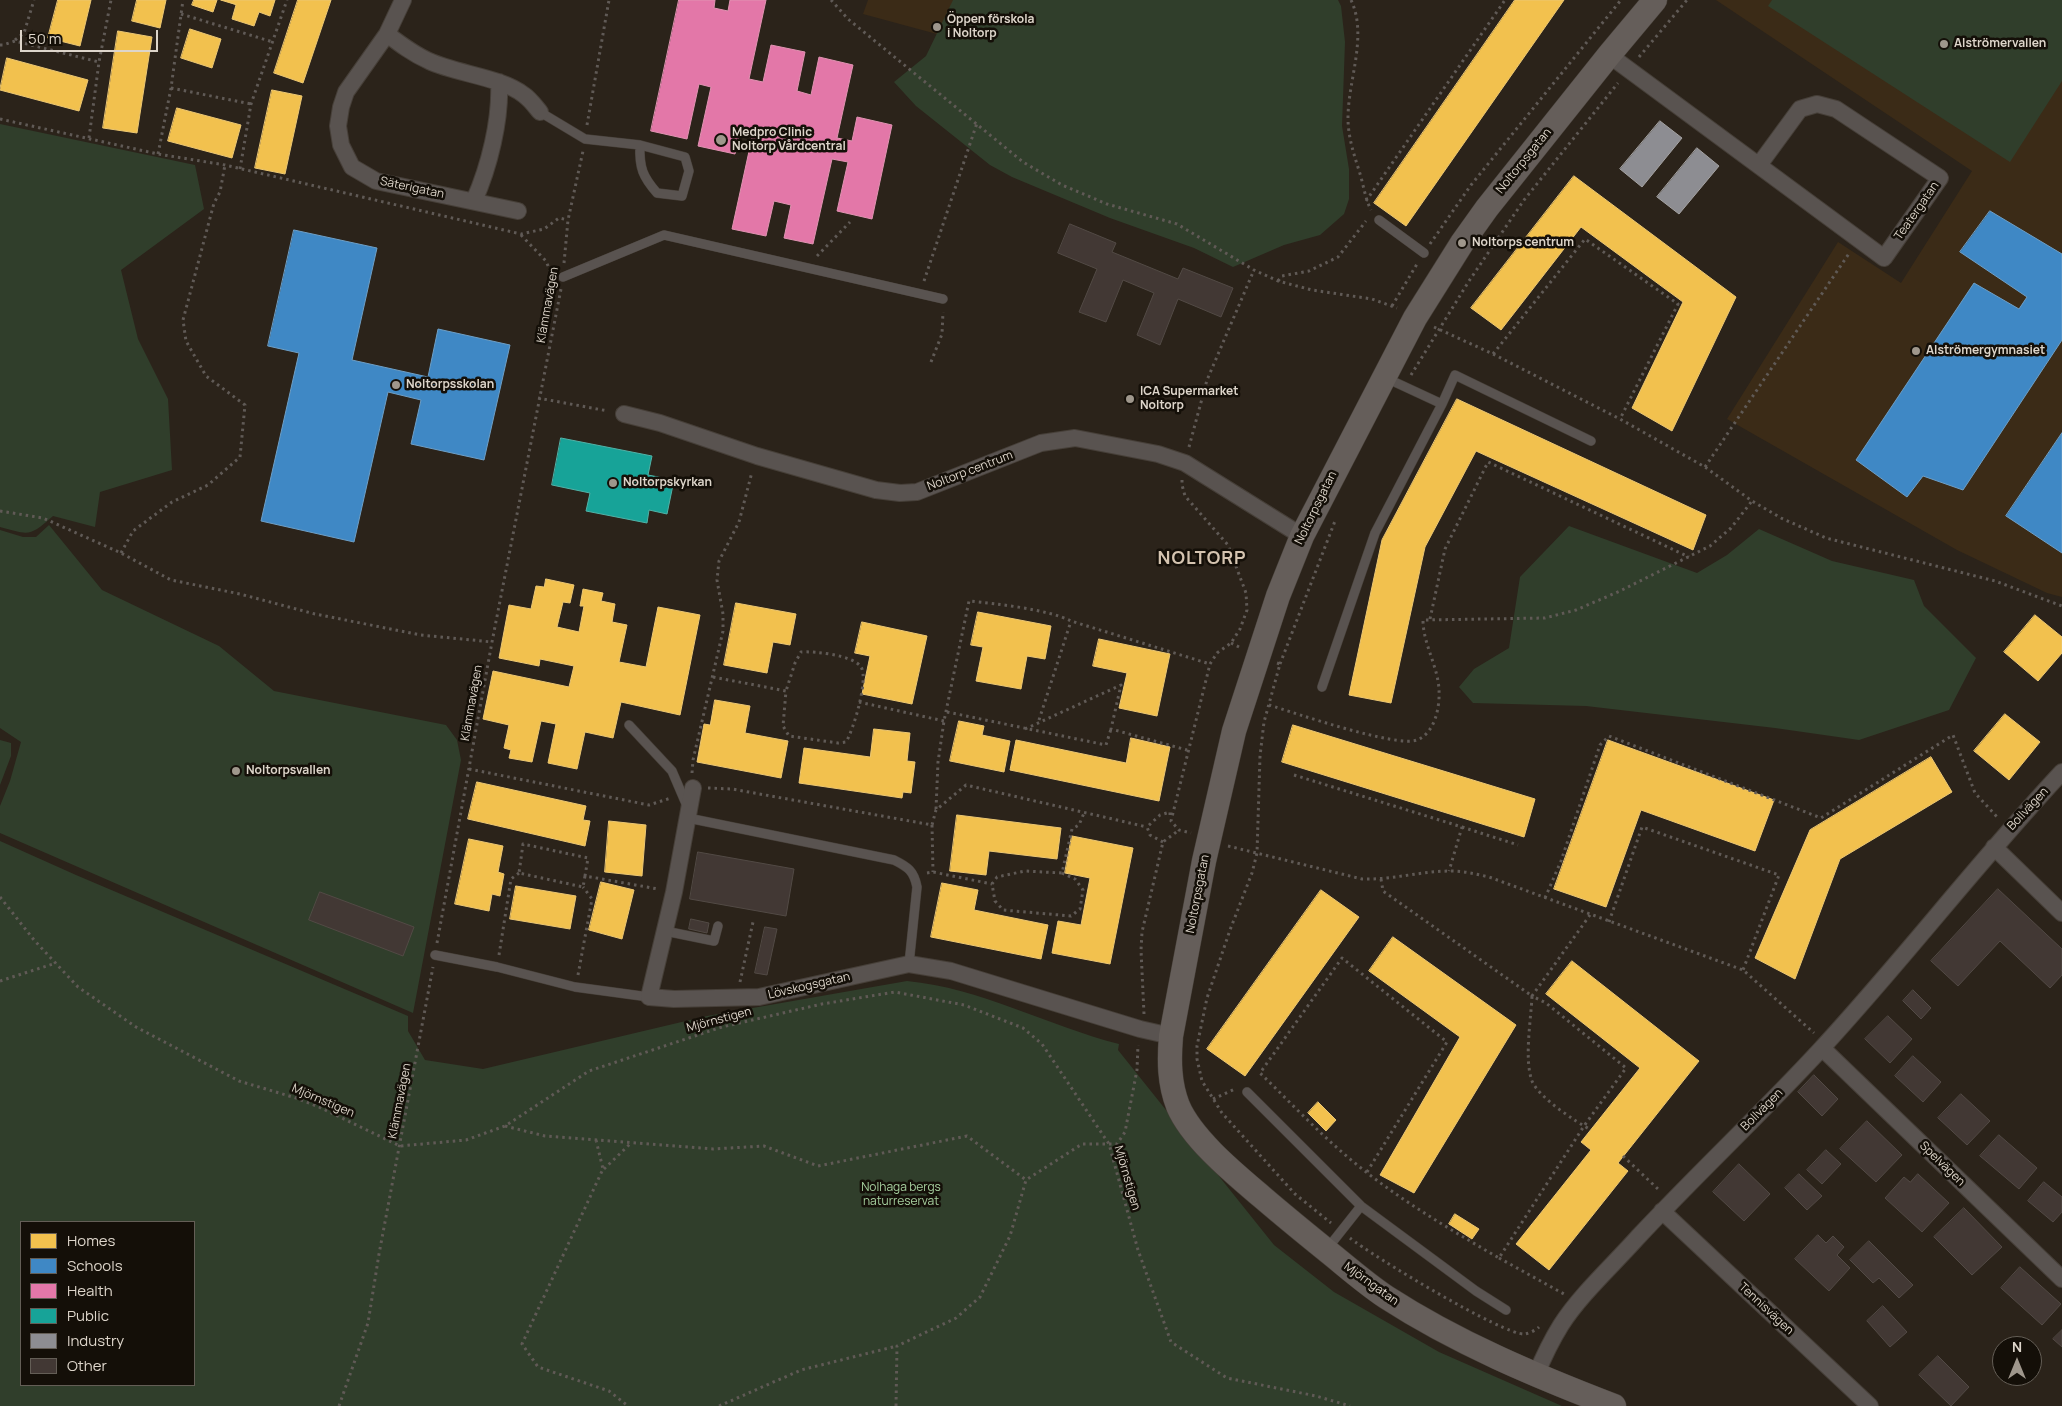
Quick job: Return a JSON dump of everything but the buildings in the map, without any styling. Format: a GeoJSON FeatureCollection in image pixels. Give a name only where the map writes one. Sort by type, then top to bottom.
{"type":"FeatureCollection","features":[{"type":"Feature","properties":{"kind":"street","name":"Säterigatan"},"geometry":{"type":"LineString","coordinates":[[403,0],[387,34],[346,92],[341,107],[338,126],[341,145],[352,167],[376,181],[518,210]]}},
{"type":"Feature","properties":{"kind":"street","name":"Noltorpsgatan"},"geometry":{"type":"LineString","coordinates":[[1176,1098],[1169,1061],[1171,1036],[1204,861],[1219,794],[1234,731],[1270,660],[1278,596],[1302,536],[1394,382],[1415,318],[1462,243],[1487,208],[1655,0]]}},
{"type":"Feature","properties":{"kind":"street"},"geometry":{"type":"LineString","coordinates":[[387,34],[408,50],[429,62],[463,74],[499,82],[524,95],[540,112]]}},
{"type":"Feature","properties":{"kind":"street","name":"Teatergatan"},"geometry":{"type":"LineString","coordinates":[[1609,55],[1884,258],[1940,178],[1836,109],[1817,104],[1800,109],[1759,165]]}},
{"type":"Feature","properties":{"kind":"street"},"geometry":{"type":"LineString","coordinates":[[474,201],[484,179],[500,103],[499,82]]}},
{"type":"Feature","properties":{"kind":"street","name":"Noltorp centrum"},"geometry":{"type":"LineString","coordinates":[[624,414],[660,423],[757,456],[876,490],[900,493],[917,492],[1041,443],[1058,439],[1084,440],[1158,454],[1185,463],[1302,536]]}},
{"type":"Feature","properties":{"kind":"street","name":"Bollvägen"},"geometry":{"type":"LineString","coordinates":[[1536,1375],[1546,1352],[1562,1324],[1596,1282],[1662,1211],[1824,1046],[1879,984],[2010,828],[2062,772]]}},
{"type":"Feature","properties":{"kind":"street"},"geometry":{"type":"LineString","coordinates":[[649,997],[674,892],[688,815],[687,790]]}},
{"type":"Feature","properties":{"kind":"street"},"geometry":{"type":"LineString","coordinates":[[1994,847],[2062,913]]}},
{"type":"Feature","properties":{"kind":"street","name":"Lövskogsgatan"},"geometry":{"type":"LineString","coordinates":[[649,997],[674,999],[759,997],[910,964],[951,971],[1140,1029],[1171,1036]]}},
{"type":"Feature","properties":{"kind":"street","name":"Spelvägen"},"geometry":{"type":"LineString","coordinates":[[1824,1046],[2062,1279]]}},
{"type":"Feature","properties":{"kind":"street","name":"Mjörngatan"},"geometry":{"type":"LineString","coordinates":[[1176,1098],[1179,1108],[1192,1127],[1220,1162],[1386,1297],[1439,1327],[1536,1375],[1614,1406]]}},
{"type":"Feature","properties":{"kind":"street","name":"Tennisvägen"},"geometry":{"type":"LineString","coordinates":[[1662,1211],[1870,1406]]}},
{"type":"Feature","properties":{"kind":"lane"},"geometry":{"type":"LineString","coordinates":[[540,112],[585,139],[640,146],[685,156],[689,171],[682,196],[657,193],[647,182],[639,164],[640,146]]}},
{"type":"Feature","properties":{"kind":"lane"},"geometry":{"type":"LineString","coordinates":[[1379,220],[1424,253]]}},
{"type":"Feature","properties":{"kind":"lane"},"geometry":{"type":"LineString","coordinates":[[558,280],[664,235],[943,299]]}},
{"type":"Feature","properties":{"kind":"lane"},"geometry":{"type":"LineString","coordinates":[[1322,687],[1374,532],[1456,375],[1590,442]]}},
{"type":"Feature","properties":{"kind":"lane"},"geometry":{"type":"LineString","coordinates":[[1394,382],[1442,404]]}},
{"type":"Feature","properties":{"kind":"lane"},"geometry":{"type":"LineString","coordinates":[[629,724],[687,790]]}},
{"type":"Feature","properties":{"kind":"lane"},"geometry":{"type":"LineString","coordinates":[[688,815],[894,860],[910,869],[915,876],[917,886],[910,964]]}},
{"type":"Feature","properties":{"kind":"lane"},"geometry":{"type":"LineString","coordinates":[[665,931],[714,941],[718,926]]}},
{"type":"Feature","properties":{"kind":"lane"},"geometry":{"type":"LineString","coordinates":[[435,955],[575,987],[649,997]]}},
{"type":"Feature","properties":{"kind":"lane"},"geometry":{"type":"LineString","coordinates":[[1247,1092],[1361,1206],[1476,1291],[1506,1310]]}},
{"type":"Feature","properties":{"kind":"lane"},"geometry":{"type":"LineString","coordinates":[[1326,1250],[1361,1206]]}},
{"type":"Feature","properties":{"kind":"path"},"geometry":{"type":"LineString","coordinates":[[0,45],[3,46],[15,41],[24,33],[34,0]]}},
{"type":"Feature","properties":{"kind":"path"},"geometry":{"type":"LineString","coordinates":[[89,138],[99,62],[111,0]]}},
{"type":"Feature","properties":{"kind":"path"},"geometry":{"type":"LineString","coordinates":[[158,154],[171,88],[183,0]]}},
{"type":"Feature","properties":{"kind":"path"},"geometry":{"type":"LineString","coordinates":[[240,169],[251,104],[287,0]]}},
{"type":"Feature","properties":{"kind":"path","name":"Klämmavägen"},"geometry":{"type":"LineString","coordinates":[[339,1406],[368,1323],[379,1254],[492,642],[538,398],[561,293],[558,280],[609,0]]}},
{"type":"Feature","properties":{"kind":"path"},"geometry":{"type":"LineString","coordinates":[[1351,0],[1357,18],[1357,34],[1348,131],[1366,201],[1372,213],[1379,220]]}},
{"type":"Feature","properties":{"kind":"path"},"geometry":{"type":"LineString","coordinates":[[1366,201],[1506,0]]}},
{"type":"Feature","properties":{"kind":"path"},"geometry":{"type":"LineString","coordinates":[[1392,306],[1424,253],[1471,185],[1621,0]]}},
{"type":"Feature","properties":{"kind":"path"},"geometry":{"type":"LineString","coordinates":[[1394,382],[1469,281],[1524,200],[1628,70],[1687,0]]}},
{"type":"Feature","properties":{"kind":"path"},"geometry":{"type":"LineString","coordinates":[[181,14],[273,42]]}},
{"type":"Feature","properties":{"kind":"path"},"geometry":{"type":"LineString","coordinates":[[15,41],[99,62]]}},
{"type":"Feature","properties":{"kind":"path"},"geometry":{"type":"LineString","coordinates":[[171,88],[251,104]]}},
{"type":"Feature","properties":{"kind":"path"},"geometry":{"type":"LineString","coordinates":[[0,119],[158,154],[225,165],[521,234],[544,229],[559,218],[568,220]]}},
{"type":"Feature","properties":{"kind":"path"},"geometry":{"type":"LineString","coordinates":[[923,282],[978,123]]}},
{"type":"Feature","properties":{"kind":"path"},"geometry":{"type":"LineString","coordinates":[[121,553],[133,531],[172,502],[208,485],[240,457],[245,405],[206,376],[186,340],[182,320],[214,202],[220,192],[225,165]]}},
{"type":"Feature","properties":{"kind":"path"},"geometry":{"type":"LineString","coordinates":[[1278,281],[1282,276],[1309,271],[1338,256],[1372,213]]}},
{"type":"Feature","properties":{"kind":"path"},"geometry":{"type":"LineString","coordinates":[[806,267],[850,222]]}},
{"type":"Feature","properties":{"kind":"path"},"geometry":{"type":"LineString","coordinates":[[521,234],[546,261],[558,280],[561,293]]}},
{"type":"Feature","properties":{"kind":"path"},"geometry":{"type":"LineString","coordinates":[[1493,354],[1585,239],[1678,304],[1620,419]]}},
{"type":"Feature","properties":{"kind":"path"},"geometry":{"type":"LineString","coordinates":[[1704,467],[1858,239]]}},
{"type":"Feature","properties":{"kind":"path"},"geometry":{"type":"LineString","coordinates":[[1171,821],[1187,750],[1210,664],[1217,653],[1231,643],[1240,629],[1248,610],[1246,593],[1228,545],[1185,496],[1182,485],[1185,463],[1207,380],[1254,270]]}},
{"type":"Feature","properties":{"kind":"path"},"geometry":{"type":"LineString","coordinates":[[931,362],[942,334],[943,299]]}},
{"type":"Feature","properties":{"kind":"path"},"geometry":{"type":"LineString","coordinates":[[538,398],[624,414]]}},
{"type":"Feature","properties":{"kind":"path"},"geometry":{"type":"LineString","coordinates":[[687,790],[723,631],[723,614],[717,580],[719,561],[739,522],[757,456]]}},
{"type":"Feature","properties":{"kind":"path"},"geometry":{"type":"LineString","coordinates":[[1430,619],[1446,548],[1488,462],[1690,557]]}},
{"type":"Feature","properties":{"kind":"path"},"geometry":{"type":"LineString","coordinates":[[1270,705],[1375,736],[1405,742],[1417,740],[1431,728],[1438,709],[1439,690],[1435,667],[1423,631],[1423,620],[1546,618],[1576,610],[1620,591],[1710,546],[1731,528],[1752,501]]}},
{"type":"Feature","properties":{"kind":"path"},"geometry":{"type":"LineString","coordinates":[[0,511],[43,518],[121,553],[171,580],[240,594],[316,614],[420,635],[492,642]]}},
{"type":"Feature","properties":{"kind":"path"},"geometry":{"type":"LineString","coordinates":[[1336,518],[1270,660],[1270,705],[1264,722],[1260,756],[1257,853],[1252,873],[1207,998],[1197,1046],[1197,1060],[1202,1081],[1222,1114],[1295,1194],[1356,1243],[1490,1323],[1509,1331],[1525,1334],[1536,1329],[1542,1323]]}},
{"type":"Feature","properties":{"kind":"path"},"geometry":{"type":"LineString","coordinates":[[933,872],[932,825],[936,810],[938,762],[944,721],[969,601],[1061,616],[1071,621],[1210,664]]}},
{"type":"Feature","properties":{"kind":"path"},"geometry":{"type":"LineString","coordinates":[[1039,721],[1071,621]]}},
{"type":"Feature","properties":{"kind":"path"},"geometry":{"type":"LineString","coordinates":[[1231,643],[1270,660]]}},
{"type":"Feature","properties":{"kind":"path"},"geometry":{"type":"LineString","coordinates":[[815,651],[853,660],[861,667],[863,676],[851,734],[846,742],[838,743],[789,736],[783,726],[786,691],[795,663],[801,652],[815,651]]}},
{"type":"Feature","properties":{"kind":"path"},"geometry":{"type":"LineString","coordinates":[[713,677],[786,691]]}},
{"type":"Feature","properties":{"kind":"path"},"geometry":{"type":"LineString","coordinates":[[947,712],[1106,745],[1121,685],[1025,728]]}},
{"type":"Feature","properties":{"kind":"path"},"geometry":{"type":"LineString","coordinates":[[859,702],[944,721]]}},
{"type":"Feature","properties":{"kind":"path"},"geometry":{"type":"LineString","coordinates":[[1111,729],[1187,750]]}},
{"type":"Feature","properties":{"kind":"path"},"geometry":{"type":"LineString","coordinates":[[1545,898],[1561,861],[1600,745],[1609,736],[1821,818],[1953,735],[1976,793],[2001,822],[2010,828]]}},
{"type":"Feature","properties":{"kind":"path"},"geometry":{"type":"LineString","coordinates":[[469,769],[649,805],[669,799],[687,790],[732,789],[932,825]]}},
{"type":"Feature","properties":{"kind":"path"},"geometry":{"type":"LineString","coordinates":[[1294,775],[1518,845]]}},
{"type":"Feature","properties":{"kind":"path"},"geometry":{"type":"LineString","coordinates":[[936,810],[966,785],[1148,827]]}},
{"type":"Feature","properties":{"kind":"path"},"geometry":{"type":"LineString","coordinates":[[1148,827],[1160,815],[1170,812],[1171,821],[1179,830],[1194,834]]}},
{"type":"Feature","properties":{"kind":"path"},"geometry":{"type":"LineString","coordinates":[[1062,873],[1072,828],[1079,825],[1084,813]]}},
{"type":"Feature","properties":{"kind":"path"},"geometry":{"type":"LineString","coordinates":[[1148,827],[1150,835],[1163,842]]}},
{"type":"Feature","properties":{"kind":"path"},"geometry":{"type":"LineString","coordinates":[[1449,871],[1462,827]]}},
{"type":"Feature","properties":{"kind":"path"},"geometry":{"type":"LineString","coordinates":[[1609,922],[1642,827],[1779,876],[1743,970]]}},
{"type":"Feature","properties":{"kind":"path"},"geometry":{"type":"LineString","coordinates":[[719,1406],[802,1370],[897,1346],[956,1318],[980,1298],[1010,1236],[1026,1180],[1082,1144],[1117,1144],[1125,1132],[1137,1070],[1137,1048],[1145,1009],[1141,950],[1142,932],[1163,842],[1179,830]]}},
{"type":"Feature","properties":{"kind":"path"},"geometry":{"type":"LineString","coordinates":[[497,968],[511,879],[519,873],[523,844],[588,858],[583,887]]}},
{"type":"Feature","properties":{"kind":"path"},"geometry":{"type":"LineString","coordinates":[[1227,846],[1362,878],[1381,880],[1449,871],[1469,872],[1489,877],[1743,970],[1813,1032],[1824,1046]]}},
{"type":"Feature","properties":{"kind":"path"},"geometry":{"type":"LineString","coordinates":[[1025,871],[1062,873],[1075,880],[1083,890],[1080,909],[1071,916],[1003,910],[995,901],[992,884],[997,877],[1025,871]]}},
{"type":"Feature","properties":{"kind":"path"},"geometry":{"type":"LineString","coordinates":[[915,876],[933,872],[992,884]]}},
{"type":"Feature","properties":{"kind":"path"},"geometry":{"type":"LineString","coordinates":[[519,873],[583,887],[592,899],[575,987]]}},
{"type":"Feature","properties":{"kind":"path"},"geometry":{"type":"LineString","coordinates":[[585,876],[674,892]]}},
{"type":"Feature","properties":{"kind":"path"},"geometry":{"type":"LineString","coordinates":[[1381,880],[1382,891],[1532,996],[1546,1003],[1626,1068],[1584,1126],[1498,1258]]}},
{"type":"Feature","properties":{"kind":"path","name":"Mjörnstigen"},"geometry":{"type":"LineString","coordinates":[[0,897],[34,940],[78,987],[136,1027],[239,1081],[319,1107],[400,1146],[466,1140],[505,1126],[589,1071],[722,1027],[822,1004],[895,992],[964,1005],[1023,1028],[1042,1044],[1109,1144],[1138,1250],[1171,1342],[1227,1378],[1316,1396],[1350,1406]]}},
{"type":"Feature","properties":{"kind":"path"},"geometry":{"type":"LineString","coordinates":[[1590,915],[1532,996],[1529,1056],[1533,1082],[1541,1093],[1591,1130]]}},
{"type":"Feature","properties":{"kind":"path"},"geometry":{"type":"LineString","coordinates":[[737,998],[753,922]]}},
{"type":"Feature","properties":{"kind":"path"},"geometry":{"type":"LineString","coordinates":[[1367,1172],[1448,1042],[1342,958],[1260,1073],[1319,1131],[1367,1172],[1424,1215],[1568,1296],[1565,1299]]}},
{"type":"Feature","properties":{"kind":"path"},"geometry":{"type":"LineString","coordinates":[[0,981],[56,963]]}},
{"type":"Feature","properties":{"kind":"path"},"geometry":{"type":"LineString","coordinates":[[1807,1038],[1813,1032]]}},
{"type":"Feature","properties":{"kind":"path"},"geometry":{"type":"LineString","coordinates":[[505,1126],[545,1136],[631,1143],[722,1150],[764,1146],[818,1166],[967,1136],[1026,1180]]}},
{"type":"Feature","properties":{"kind":"path"},"geometry":{"type":"LineString","coordinates":[[596,1140],[603,1169]]}},
{"type":"Feature","properties":{"kind":"path"},"geometry":{"type":"LineString","coordinates":[[628,1406],[609,1391],[538,1367],[522,1344],[603,1169],[631,1143]]}},
{"type":"Feature","properties":{"kind":"path"},"geometry":{"type":"LineString","coordinates":[[1624,1156],[1663,1194]]}},
{"type":"Feature","properties":{"kind":"path"},"geometry":{"type":"LineString","coordinates":[[896,1406],[897,1346]]}},
{"type":"Feature","properties":{"kind":"shaded area","name":"Öppen förskola i Noltorp"},"geometry":{"type":"Polygon","coordinates":[[[868,0],[973,0],[959,40],[863,14],[868,0]]]}},
{"type":"Feature","properties":{"kind":"shaded area","name":"Alströmergymnasiet"},"geometry":{"type":"Polygon","coordinates":[[[1716,0],[2062,0],[2062,597],[2047,593],[1957,550],[1727,419],[1838,242],[1901,283],[1972,171],[1716,0]]]}},
{"type":"Feature","properties":{"kind":"green space"},"geometry":{"type":"Polygon","coordinates":[[[953,0],[1338,0],[1341,6],[1345,42],[1342,126],[1349,169],[1349,199],[1344,214],[1320,235],[1284,245],[1233,267],[1194,248],[1110,218],[1012,177],[990,165],[916,106],[894,82],[926,56],[953,0]]]}},
{"type":"Feature","properties":{"kind":"green space","name":"Alströmervallen"},"geometry":{"type":"Polygon","coordinates":[[[1772,0],[2062,0],[2062,81],[2010,162],[1768,6],[1772,0]]]}},
{"type":"Feature","properties":{"kind":"green space"},"geometry":{"type":"Polygon","coordinates":[[[0,124],[195,165],[204,209],[121,270],[138,339],[168,399],[172,470],[100,492],[95,527],[53,516],[34,531],[24,533],[0,527],[0,124]]]}},
{"type":"Feature","properties":{"kind":"green space","name":"Noltorpsvallen"},"geometry":{"type":"Polygon","coordinates":[[[49,525],[102,590],[219,646],[274,691],[446,725],[457,740],[461,760],[413,1013],[0,833],[0,806],[10,781],[21,742],[0,728],[0,530],[23,537],[36,537],[49,525]]]}},
{"type":"Feature","properties":{"kind":"green space"},"geometry":{"type":"Polygon","coordinates":[[[1569,526],[1697,573],[1727,555],[1759,529],[1832,561],[1914,580],[1924,606],[1976,658],[1949,710],[1859,740],[1775,728],[1586,706],[1473,703],[1459,687],[1474,669],[1509,648],[1520,577],[1569,526]]]}},
{"type":"Feature","properties":{"kind":"green space"},"geometry":{"type":"Polygon","coordinates":[[[0,740],[11,743],[11,756],[0,785],[0,740]]]}},
{"type":"Feature","properties":{"kind":"green space","name":"Nolhaga bergs naturreservat"},"geometry":{"type":"Polygon","coordinates":[[[0,841],[408,1016],[408,1031],[425,1060],[483,1069],[707,1016],[907,981],[961,991],[988,999],[1066,1028],[1119,1044],[1118,1050],[1274,1245],[1334,1292],[1439,1352],[1562,1406],[0,1406],[0,841]]]}},
{"type":"Feature","properties":{"kind":"place","name":"Öppen förskola i Noltorp"},"geometry":{"type":"Point","coordinates":[937,27]}},
{"type":"Feature","properties":{"kind":"place","name":"Alströmervallen"},"geometry":{"type":"Point","coordinates":[1944,44]}},
{"type":"Feature","properties":{"kind":"place","name":"Medpro Clinic Noltorp Vårdcentral"},"geometry":{"type":"Point","coordinates":[721,140]}},
{"type":"Feature","properties":{"kind":"place","name":"Noltorps centrum"},"geometry":{"type":"Point","coordinates":[1462,243]}},
{"type":"Feature","properties":{"kind":"place","name":"Alströmergymnasiet"},"geometry":{"type":"Point","coordinates":[1916,351]}},
{"type":"Feature","properties":{"kind":"place","name":"Noltorpsskolan"},"geometry":{"type":"Point","coordinates":[396,385]}},
{"type":"Feature","properties":{"kind":"place","name":"ICA Supermarket Noltorp"},"geometry":{"type":"Point","coordinates":[1130,399]}},
{"type":"Feature","properties":{"kind":"place","name":"Noltorpskyrkan"},"geometry":{"type":"Point","coordinates":[613,483]}},
{"type":"Feature","properties":{"kind":"place","name":"Noltorpsvallen"},"geometry":{"type":"Point","coordinates":[236,771]}},
{"type":"Feature","properties":{"kind":"district","name":"NOLTORP"},"geometry":{"type":"Point","coordinates":[1202,559]}}]}
